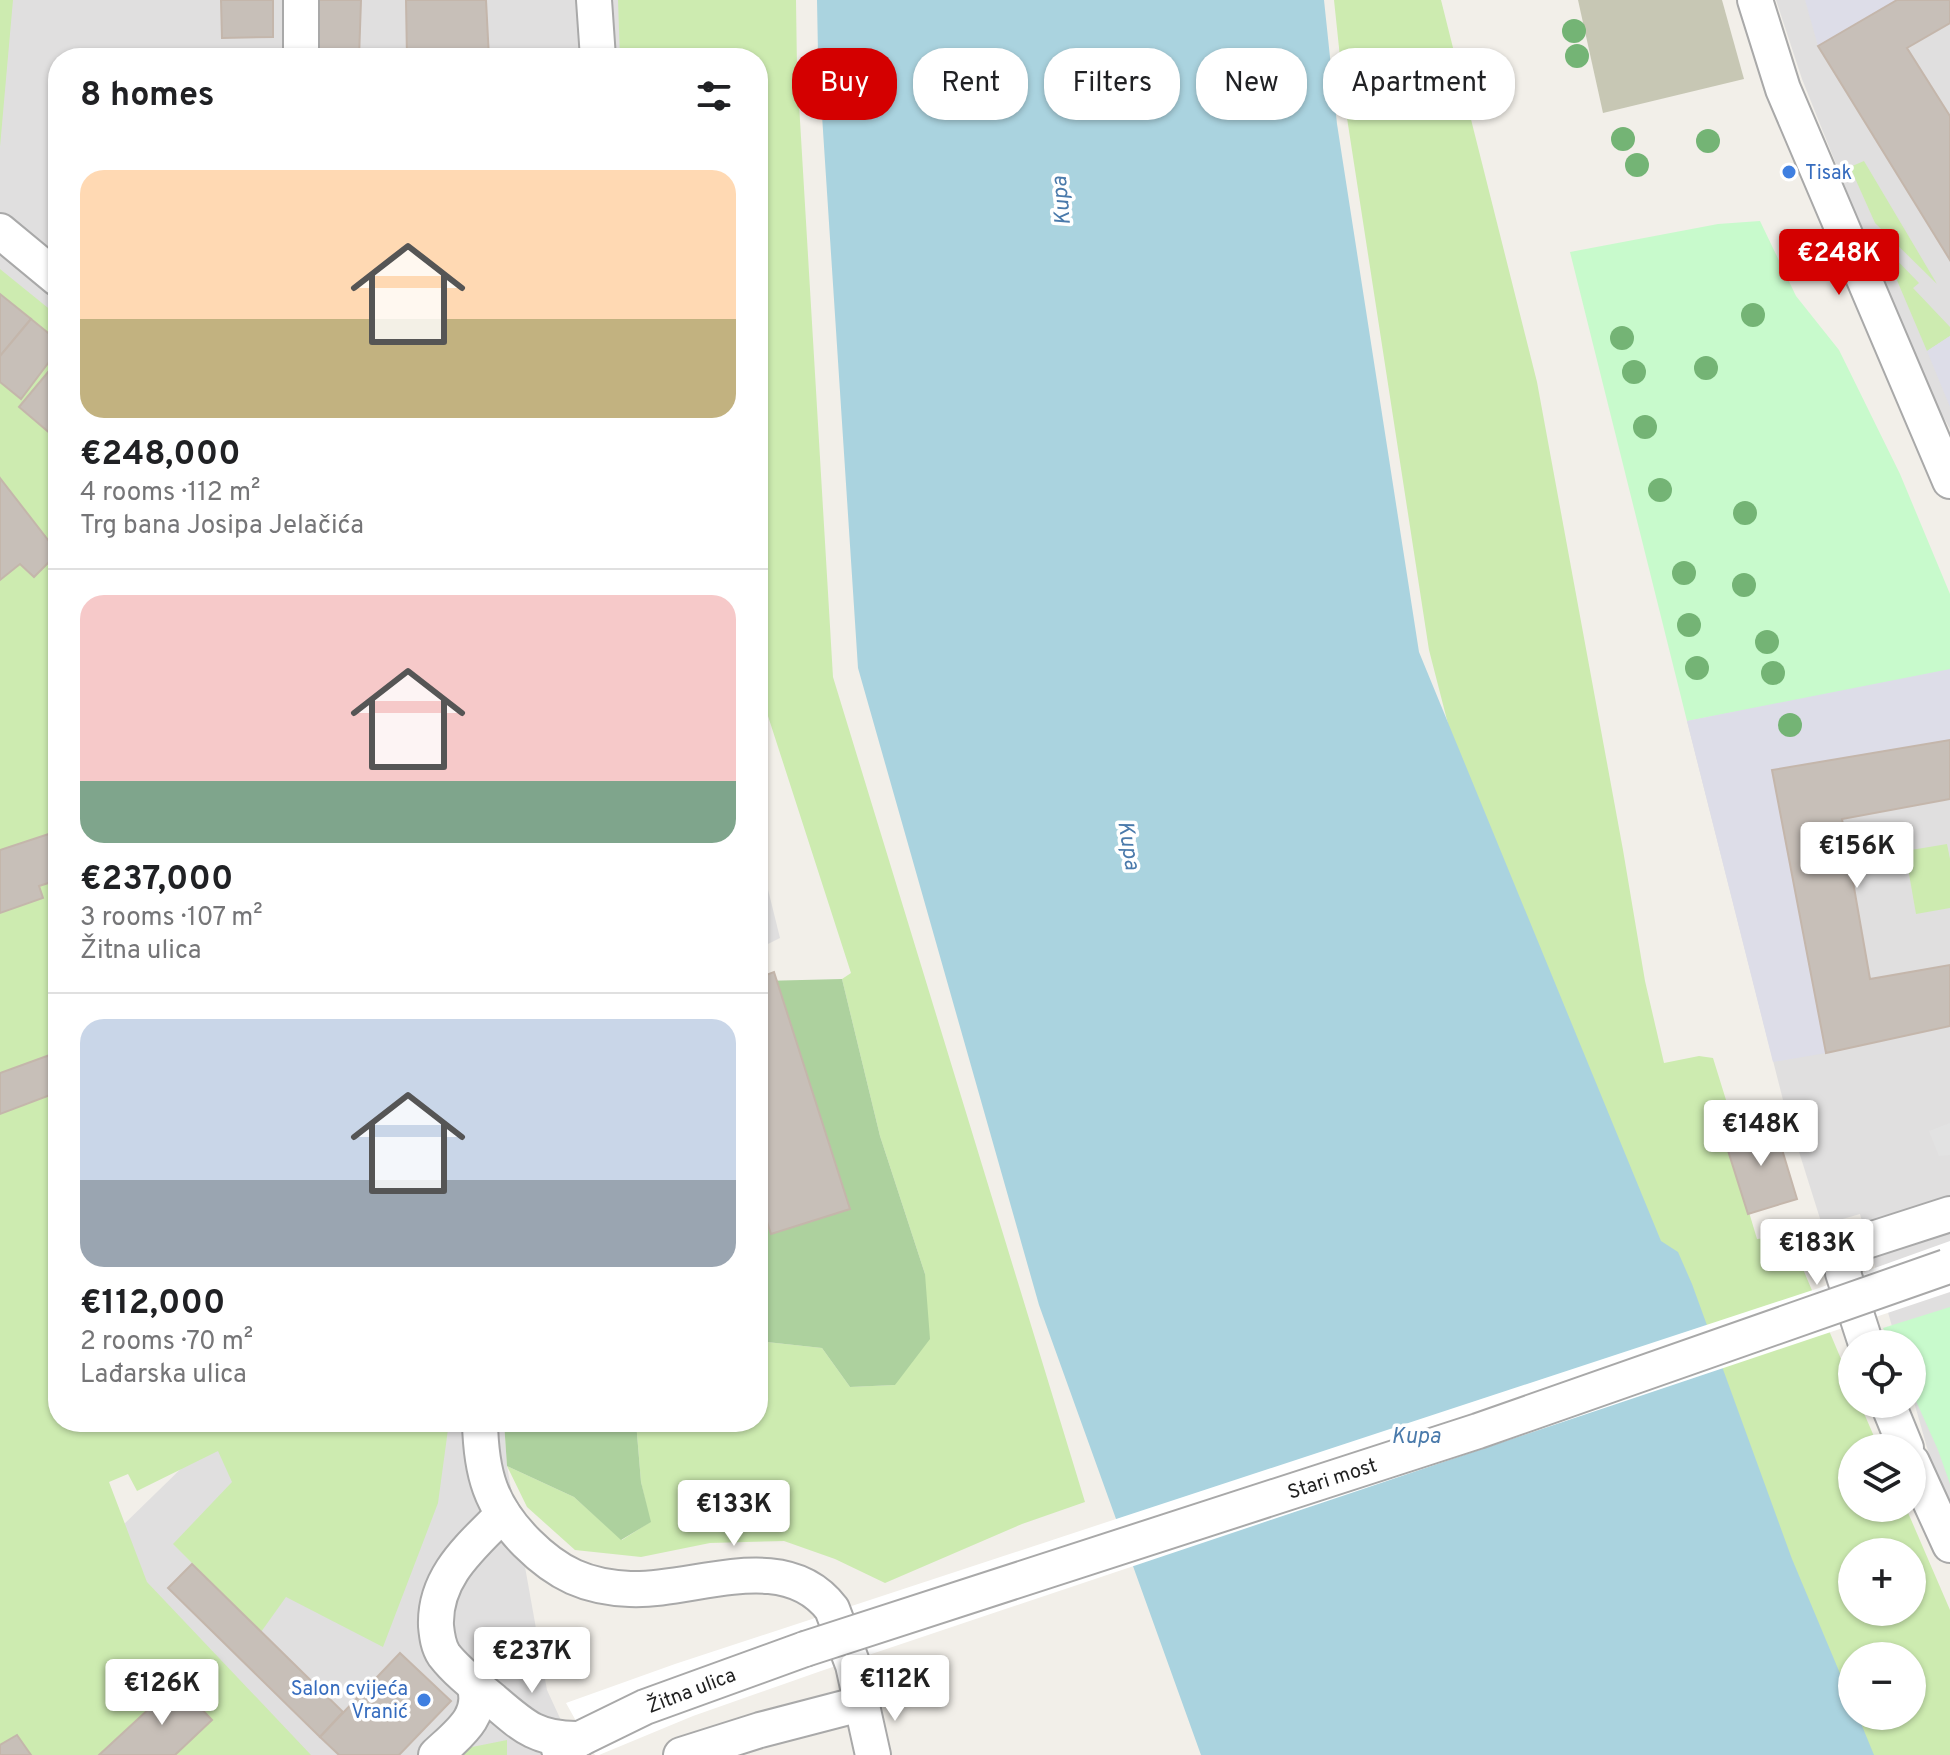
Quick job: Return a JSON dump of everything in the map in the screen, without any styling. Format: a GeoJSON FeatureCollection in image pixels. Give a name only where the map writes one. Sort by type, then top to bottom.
{"type":"FeatureCollection","features":[{"type":"Feature","properties":{"kind":"street"},"geometry":{"type":"LineString","coordinates":[[301,0],[301,48]]}},
{"type":"Feature","properties":{"kind":"street"},"geometry":{"type":"LineString","coordinates":[[594,0],[597,48]]}},
{"type":"Feature","properties":{"kind":"street"},"geometry":{"type":"LineString","coordinates":[[1755,0],[1783,89],[1950,481]]}},
{"type":"Feature","properties":{"kind":"street"},"geometry":{"type":"LineString","coordinates":[[0,231],[48,271]]}},
{"type":"Feature","properties":{"kind":"street"},"geometry":{"type":"LineString","coordinates":[[1861,1330],[1843,1273],[1847,1255],[1857,1244],[1950,1214]]}},
{"type":"Feature","properties":{"kind":"street","name":"Stari most"},"geometry":{"type":"LineString","coordinates":[[805,1649],[1478,1431],[1948,1266]]}},
{"type":"Feature","properties":{"kind":"street"},"geometry":{"type":"LineString","coordinates":[[481,1432],[490,1494],[519,1535],[550,1566],[591,1583],[633,1590],[763,1575],[781,1578],[815,1593],[832,1609],[853,1665],[873,1755]]}},
{"type":"Feature","properties":{"kind":"street"},"geometry":{"type":"LineString","coordinates":[[1926,1493],[1950,1545]]}},
{"type":"Feature","properties":{"kind":"street"},"geometry":{"type":"LineString","coordinates":[[503,1514],[455,1564],[440,1591],[437,1638],[444,1654],[474,1685],[526,1728],[558,1740],[580,1739]]}},
{"type":"Feature","properties":{"kind":"street","name":"Žitna ulica"},"geometry":{"type":"LineString","coordinates":[[548,1755],[645,1707],[805,1649]]}},
{"type":"Feature","properties":{"kind":"street"},"geometry":{"type":"LineString","coordinates":[[436,1755],[471,1720],[477,1707],[478,1695],[474,1685]]}},
{"type":"Feature","properties":{"kind":"street"},"geometry":{"type":"LineString","coordinates":[[681,1755],[860,1704]]}},
{"type":"Feature","properties":{"kind":"shaded area"},"geometry":{"type":"Polygon","coordinates":[[[0,0],[639,0],[641,48],[48,48],[48,1170],[0,1161],[0,0]]]}},
{"type":"Feature","properties":{"kind":"shaded area"},"geometry":{"type":"Polygon","coordinates":[[[1578,0],[1722,0],[1744,79],[1603,113],[1578,0]]]}},
{"type":"Feature","properties":{"kind":"shaded area"},"geometry":{"type":"Polygon","coordinates":[[[1776,0],[1950,0],[1950,429],[1922,379],[1802,79],[1776,0]]]}},
{"type":"Feature","properties":{"kind":"shaded area"},"geometry":{"type":"Polygon","coordinates":[[[1805,0],[1897,0],[1818,46],[1805,0]]]}},
{"type":"Feature","properties":{"kind":"shaded area"},"geometry":{"type":"Polygon","coordinates":[[[1950,336],[1950,407],[1927,351],[1950,336]]]}},
{"type":"Feature","properties":{"kind":"shaded area"},"geometry":{"type":"Polygon","coordinates":[[[1950,669],[1950,1528],[1926,1444],[1926,1434],[1923,1434],[1919,1418],[1926,1418],[1926,1330],[1893,1330],[1860,1214],[1822,1225],[1784,1104],[1687,721],[1950,669]]]}},
{"type":"Feature","properties":{"kind":"shaded area"},"geometry":{"type":"Polygon","coordinates":[[[1950,669],[1950,740],[1773,770],[1826,1053],[1773,1062],[1687,721],[1950,669]]]}},
{"type":"Feature","properties":{"kind":"shaded area"},"geometry":{"type":"Polygon","coordinates":[[[768,889],[780,938],[768,944],[768,889]]]}},
{"type":"Feature","properties":{"kind":"shaded area"},"geometry":{"type":"Polygon","coordinates":[[[1950,1123],[1950,1155],[1939,1156],[1929,1131],[1950,1123]]]}},
{"type":"Feature","properties":{"kind":"shaded area"},"geometry":{"type":"Polygon","coordinates":[[[184,1432],[505,1432],[507,1466],[547,1690],[577,1755],[0,1755],[0,1645],[195,1455],[184,1432]]]}},
{"type":"Feature","properties":{"kind":"green space"},"geometry":{"type":"Polygon","coordinates":[[[0,0],[13,0],[0,147],[0,0]]]}},
{"type":"Feature","properties":{"kind":"green space"},"geometry":{"type":"Polygon","coordinates":[[[618,0],[796,0],[792,120],[800,120],[833,677],[1085,1502],[1022,1524],[885,1583],[835,1559],[784,1541],[710,1543],[641,1557],[575,1550],[527,1507],[507,1466],[574,1497],[622,1540],[650,1522],[641,1482],[637,1432],[768,1432],[768,1342],[822,1348],[850,1387],[895,1385],[925,1274],[880,1136],[842,979],[851,973],[768,716],[768,48],[620,48],[618,0]]]}},
{"type":"Feature","properties":{"kind":"green space"},"geometry":{"type":"Polygon","coordinates":[[[1334,0],[1441,0],[1453,48],[1339,48],[1334,0]]]}},
{"type":"Feature","properties":{"kind":"green space"},"geometry":{"type":"Polygon","coordinates":[[[1347,120],[1471,120],[1537,382],[1645,981],[1664,1063],[1699,1056],[1713,1058],[1735,1129],[1726,1135],[1757,1239],[1789,1236],[1838,1352],[1838,1418],[1866,1418],[1873,1434],[1838,1434],[1838,1522],[1912,1522],[1919,1538],[1838,1538],[1838,1626],[1926,1626],[1926,1554],[1950,1610],[1950,1755],[1781,1755],[1570,1198],[1429,650],[1347,120]]]}},
{"type":"Feature","properties":{"kind":"green space"},"geometry":{"type":"Polygon","coordinates":[[[1864,161],[1937,284],[1875,223],[1850,167],[1864,161]]]}},
{"type":"Feature","properties":{"kind":"green space"},"geometry":{"type":"Polygon","coordinates":[[[1760,221],[1796,296],[1839,350],[1900,474],[1950,594],[1950,671],[1687,721],[1570,252],[1718,224],[1760,221]]]}},
{"type":"Feature","properties":{"kind":"green space"},"geometry":{"type":"Polygon","coordinates":[[[1882,245],[1919,283],[1913,288],[1950,327],[1950,336],[1927,351],[1882,245]]]}},
{"type":"Feature","properties":{"kind":"green space"},"geometry":{"type":"Polygon","coordinates":[[[0,269],[48,308],[48,1432],[448,1432],[438,1503],[383,1647],[286,1597],[261,1632],[173,1544],[232,1482],[218,1451],[137,1491],[128,1474],[109,1482],[147,1582],[311,1755],[0,1755],[0,269]]]}},
{"type":"Feature","properties":{"kind":"green space"},"geometry":{"type":"Polygon","coordinates":[[[1947,844],[1950,908],[1916,914],[1905,851],[1947,844]]]}},
{"type":"Feature","properties":{"kind":"green space"},"geometry":{"type":"Polygon","coordinates":[[[842,979],[880,1136],[925,1274],[930,1339],[895,1385],[850,1387],[822,1348],[768,1342],[768,981],[842,979]]]}},
{"type":"Feature","properties":{"kind":"green space"},"geometry":{"type":"Polygon","coordinates":[[[1950,1307],[1950,1484],[1924,1418],[1926,1330],[1883,1328],[1950,1307]]]}},
{"type":"Feature","properties":{"kind":"green space"},"geometry":{"type":"Polygon","coordinates":[[[505,1432],[637,1432],[641,1482],[651,1522],[621,1540],[574,1497],[507,1466],[505,1432]]]}},
{"type":"Feature","properties":{"kind":"green space"},"geometry":{"type":"Polygon","coordinates":[[[507,1740],[507,1755],[458,1755],[462,1749],[507,1740]]]}},
{"type":"Feature","properties":{"kind":"water","name":"Kupa"},"geometry":{"type":"Polygon","coordinates":[[[817,0],[1324,0],[1329,48],[1323,48],[1323,120],[1337,120],[1419,652],[1661,1241],[1678,1252],[1692,1284],[1792,1559],[1838,1669],[1838,1730],[1864,1730],[1874,1755],[1201,1755],[1039,1305],[858,668],[822,120],[897,120],[897,48],[818,48],[817,0]]]}},
{"type":"Feature","properties":{"kind":"pier"},"geometry":{"type":"Polygon","coordinates":[[[1950,1241],[1950,1292],[821,1671],[693,1716],[599,1755],[595,1755],[566,1703],[675,1664],[1819,1288],[1950,1241]]]}},
{"type":"Feature","properties":{"kind":"building"},"geometry":{"type":"Polygon","coordinates":[[[221,0],[273,0],[273,37],[222,38],[221,0]]]}},
{"type":"Feature","properties":{"kind":"building"},"geometry":{"type":"Polygon","coordinates":[[[313,0],[361,0],[359,48],[312,48],[313,0]]]}},
{"type":"Feature","properties":{"kind":"building"},"geometry":{"type":"Polygon","coordinates":[[[406,0],[486,0],[488,48],[407,48],[406,0]]]}},
{"type":"Feature","properties":{"kind":"building"},"geometry":{"type":"Polygon","coordinates":[[[1897,0],[1950,0],[1950,23],[1907,48],[1950,116],[1950,260],[1818,46],[1897,0]]]}},
{"type":"Feature","properties":{"kind":"building"},"geometry":{"type":"Polygon","coordinates":[[[0,294],[31,319],[0,356],[0,294]]]}},
{"type":"Feature","properties":{"kind":"building"},"geometry":{"type":"Polygon","coordinates":[[[31,319],[48,333],[48,363],[21,399],[0,382],[0,356],[31,319]]]}},
{"type":"Feature","properties":{"kind":"building"},"geometry":{"type":"Polygon","coordinates":[[[48,372],[48,432],[19,407],[48,372]]]}},
{"type":"Feature","properties":{"kind":"building"},"geometry":{"type":"Polygon","coordinates":[[[0,478],[48,540],[48,563],[34,577],[20,564],[0,580],[0,478]]]}},
{"type":"Feature","properties":{"kind":"building"},"geometry":{"type":"Polygon","coordinates":[[[1950,740],[1950,799],[1842,819],[1870,979],[1950,965],[1950,1026],[1826,1053],[1772,770],[1950,740]]]}},
{"type":"Feature","properties":{"kind":"building"},"geometry":{"type":"Polygon","coordinates":[[[48,834],[48,883],[39,886],[43,898],[0,913],[0,850],[48,834]]]}},
{"type":"Feature","properties":{"kind":"building"},"geometry":{"type":"Polygon","coordinates":[[[774,972],[850,1209],[771,1234],[768,1225],[768,974],[774,972]]]}},
{"type":"Feature","properties":{"kind":"building"},"geometry":{"type":"Polygon","coordinates":[[[48,1056],[48,1096],[0,1114],[0,1073],[48,1056]]]}},
{"type":"Feature","properties":{"kind":"building"},"geometry":{"type":"Polygon","coordinates":[[[1774,1123],[1797,1199],[1748,1214],[1724,1138],[1774,1123]]]}},
{"type":"Feature","properties":{"kind":"building"},"geometry":{"type":"Polygon","coordinates":[[[192,1564],[343,1712],[320,1737],[168,1588],[192,1564]]]}},
{"type":"Feature","properties":{"kind":"building"},"geometry":{"type":"Polygon","coordinates":[[[400,1653],[451,1701],[399,1755],[339,1755],[320,1737],[400,1653]]]}},
{"type":"Feature","properties":{"kind":"building"},"geometry":{"type":"Polygon","coordinates":[[[177,1683],[212,1720],[175,1755],[99,1755],[177,1683]]]}},
{"type":"Feature","properties":{"kind":"building"},"geometry":{"type":"Polygon","coordinates":[[[17,1735],[31,1755],[0,1755],[0,1745],[17,1735]]]}},
{"type":"Feature","properties":{"kind":"place","name":"Tisak"},"geometry":{"type":"Point","coordinates":[1789,172]}},
{"type":"Feature","properties":{"kind":"place","name":"Salon cvijeća Vranić"},"geometry":{"type":"Point","coordinates":[424,1700]}}]}
